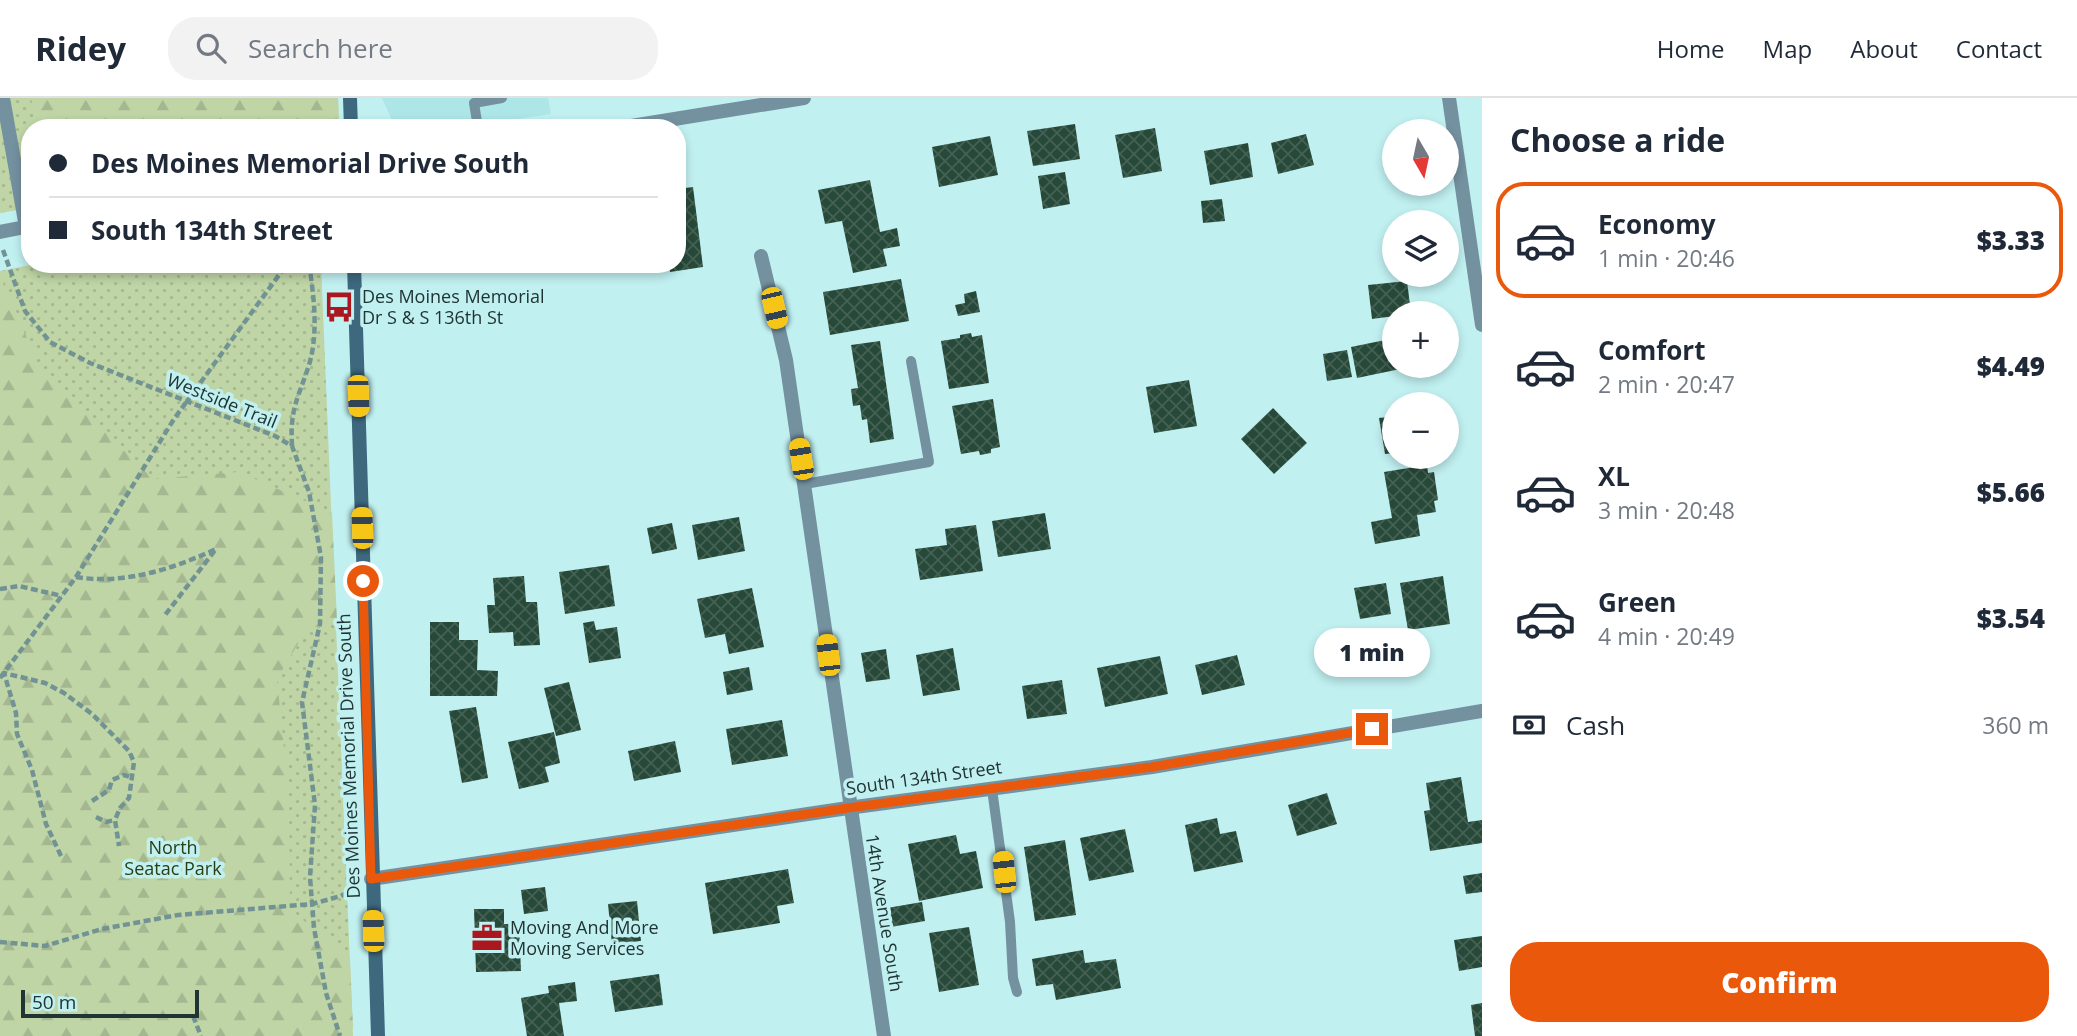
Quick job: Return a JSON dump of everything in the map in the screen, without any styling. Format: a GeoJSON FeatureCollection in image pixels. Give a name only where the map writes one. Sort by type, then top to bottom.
{"type":"FeatureCollection","features":[{"type":"Feature","properties":{"kind":"main road"},"geometry":{"type":"LineString","coordinates":[[350,98],[351,119]]}},
{"type":"Feature","properties":{"kind":"main road","name":"Des Moines Memorial Drive South"},"geometry":{"type":"LineString","coordinates":[[354,273],[371,879],[378,1036]]}},
{"type":"Feature","properties":{"kind":"street"},"geometry":{"type":"LineString","coordinates":[[4,98],[21,189]]}},
{"type":"Feature","properties":{"kind":"street"},"geometry":{"type":"LineString","coordinates":[[675,119],[804,98]]}},
{"type":"Feature","properties":{"kind":"street"},"geometry":{"type":"LineString","coordinates":[[1449,98],[1482,326]]}},
{"type":"Feature","properties":{"kind":"street"},"geometry":{"type":"LineString","coordinates":[[1,239],[21,230]]}},
{"type":"Feature","properties":{"kind":"street","name":"14th Avenue South"},"geometry":{"type":"LineString","coordinates":[[761,256],[786,360],[848,808],[884,1036]]}},
{"type":"Feature","properties":{"kind":"street","name":"South 134th Street"},"geometry":{"type":"LineString","coordinates":[[371,879],[848,808],[1152,767],[1482,711]]}},
{"type":"Feature","properties":{"kind":"lane"},"geometry":{"type":"LineString","coordinates":[[477,119],[474,103],[502,98]]}},
{"type":"Feature","properties":{"kind":"lane"},"geometry":{"type":"LineString","coordinates":[[805,484],[929,462],[911,361]]}},
{"type":"Feature","properties":{"kind":"lane"},"geometry":{"type":"LineString","coordinates":[[992,789],[1010,922],[1013,978],[1017,992]]}},
{"type":"Feature","properties":{"kind":"path","name":"Westside Trail"},"geometry":{"type":"LineString","coordinates":[[1,239],[25,311],[50,342],[90,363],[275,436],[292,446],[309,492],[321,557],[320,624],[302,702],[315,805],[311,844],[312,904],[324,982],[340,1036]]}},
{"type":"Feature","properties":{"kind":"path"},"geometry":{"type":"LineString","coordinates":[[0,678],[76,577],[152,451],[280,273]]}},
{"type":"Feature","properties":{"kind":"path"},"geometry":{"type":"LineString","coordinates":[[292,446],[291,415],[309,366],[314,329],[310,273]]}},
{"type":"Feature","properties":{"kind":"path"},"geometry":{"type":"LineString","coordinates":[[76,577],[107,581],[121,579],[152,572],[216,549],[165,615]]}},
{"type":"Feature","properties":{"kind":"path"},"geometry":{"type":"LineString","coordinates":[[0,589],[19,586],[62,596]]}},
{"type":"Feature","properties":{"kind":"path"},"geometry":{"type":"LineString","coordinates":[[4,673],[46,683],[92,714],[129,751],[134,762],[130,777],[130,798],[120,808],[115,820],[119,846]]}},
{"type":"Feature","properties":{"kind":"path"},"geometry":{"type":"LineString","coordinates":[[4,673],[16,713],[17,734],[32,770],[46,824],[61,856]]}},
{"type":"Feature","properties":{"kind":"path"},"geometry":{"type":"LineString","coordinates":[[92,801],[109,790],[112,780],[124,775],[130,777]]}},
{"type":"Feature","properties":{"kind":"path"},"geometry":{"type":"LineString","coordinates":[[96,817],[106,822],[115,820]]}},
{"type":"Feature","properties":{"kind":"path"},"geometry":{"type":"LineString","coordinates":[[0,942],[45,946],[102,929],[178,915],[312,904],[341,896],[371,879]]}},
{"type":"Feature","properties":{"kind":"path"},"geometry":{"type":"LineString","coordinates":[[193,1016],[201,1036]]}},
{"type":"Feature","properties":{"kind":"shaded area"},"geometry":{"type":"Polygon","coordinates":[[[382,98],[548,98],[551,114],[516,119],[391,119],[382,98]]]}},
{"type":"Feature","properties":{"kind":"green space"},"geometry":{"type":"Polygon","coordinates":[[[0,98],[338,98],[339,119],[21,119],[21,210],[0,213],[0,98]]]}},
{"type":"Feature","properties":{"kind":"green space"},"geometry":{"type":"Polygon","coordinates":[[[31,98],[338,98],[339,119],[35,119],[31,98]]]}},
{"type":"Feature","properties":{"kind":"green space","name":"North Seatac Park"},"geometry":{"type":"Polygon","coordinates":[[[21,267],[21,273],[321,273],[353,1036],[0,1036],[0,271],[21,267]]]}},
{"type":"Feature","properties":{"kind":"green space","name":"North Seatac Park"},"geometry":{"type":"Polygon","coordinates":[[[0,272],[39,368],[153,479],[239,472],[332,513],[337,621],[306,630],[277,679],[289,799],[290,909],[350,959],[353,1027],[349,1036],[0,1036],[0,272]]]}},
{"type":"Feature","properties":{"kind":"building"},"geometry":{"type":"Polygon","coordinates":[[[1075,124],[1080,159],[1033,166],[1027,131],[1075,124]]]}},
{"type":"Feature","properties":{"kind":"building"},"geometry":{"type":"Polygon","coordinates":[[[1155,128],[1162,171],[1123,178],[1115,135],[1155,128]]]}},
{"type":"Feature","properties":{"kind":"building"},"geometry":{"type":"Polygon","coordinates":[[[1306,134],[1314,165],[1278,174],[1271,143],[1306,134]]]}},
{"type":"Feature","properties":{"kind":"building"},"geometry":{"type":"Polygon","coordinates":[[[990,136],[998,175],[939,187],[932,147],[990,136]]]}},
{"type":"Feature","properties":{"kind":"building"},"geometry":{"type":"Polygon","coordinates":[[[1248,143],[1253,177],[1210,185],[1204,151],[1248,143]]]}},
{"type":"Feature","properties":{"kind":"building"},"geometry":{"type":"Polygon","coordinates":[[[1065,172],[1070,204],[1043,209],[1038,176],[1065,172]]]}},
{"type":"Feature","properties":{"kind":"building"},"geometry":{"type":"Polygon","coordinates":[[[870,180],[880,232],[897,228],[900,246],[883,249],[887,266],[853,273],[842,221],[825,224],[818,190],[870,180]]]}},
{"type":"Feature","properties":{"kind":"building"},"geometry":{"type":"Polygon","coordinates":[[[693,187],[703,267],[686,270],[686,188],[693,187]]]}},
{"type":"Feature","properties":{"kind":"building"},"geometry":{"type":"Polygon","coordinates":[[[1222,199],[1225,221],[1203,223],[1201,201],[1222,199]]]}},
{"type":"Feature","properties":{"kind":"building"},"geometry":{"type":"Polygon","coordinates":[[[901,279],[909,321],[830,335],[823,292],[901,279]]]}},
{"type":"Feature","properties":{"kind":"building"},"geometry":{"type":"Polygon","coordinates":[[[1382,284],[1382,287],[1408,287],[1410,301],[1382,301],[1382,318],[1372,319],[1368,285],[1382,284]]]}},
{"type":"Feature","properties":{"kind":"building"},"geometry":{"type":"Polygon","coordinates":[[[976,291],[980,312],[958,316],[955,305],[965,303],[964,294],[976,291]]]}},
{"type":"Feature","properties":{"kind":"building"},"geometry":{"type":"Polygon","coordinates":[[[971,333],[972,337],[982,335],[989,383],[949,389],[941,341],[971,333]]]}},
{"type":"Feature","properties":{"kind":"building"},"geometry":{"type":"Polygon","coordinates":[[[880,341],[894,439],[870,443],[867,419],[862,420],[860,405],[853,406],[851,389],[858,388],[851,345],[880,341]]]}},
{"type":"Feature","properties":{"kind":"building"},"geometry":{"type":"Polygon","coordinates":[[[1382,341],[1382,373],[1357,378],[1351,347],[1382,341]]]}},
{"type":"Feature","properties":{"kind":"building"},"geometry":{"type":"Polygon","coordinates":[[[1347,350],[1352,377],[1327,381],[1323,354],[1347,350]]]}},
{"type":"Feature","properties":{"kind":"building"},"geometry":{"type":"Polygon","coordinates":[[[1189,380],[1197,426],[1154,433],[1146,387],[1189,380]]]}},
{"type":"Feature","properties":{"kind":"building"},"geometry":{"type":"Polygon","coordinates":[[[993,399],[1000,447],[991,449],[991,453],[980,455],[979,451],[961,454],[952,406],[993,399]]]}},
{"type":"Feature","properties":{"kind":"building"},"geometry":{"type":"Polygon","coordinates":[[[1273,408],[1307,443],[1274,474],[1241,439],[1273,408]]]}},
{"type":"Feature","properties":{"kind":"building"},"geometry":{"type":"Polygon","coordinates":[[[1428,469],[1428,473],[1434,472],[1438,500],[1434,501],[1436,512],[1417,515],[1420,536],[1375,544],[1371,522],[1392,518],[1384,472],[1428,469]]]}},
{"type":"Feature","properties":{"kind":"building"},"geometry":{"type":"Polygon","coordinates":[[[1045,513],[1051,549],[998,557],[992,521],[1045,513]]]}},
{"type":"Feature","properties":{"kind":"building"},"geometry":{"type":"Polygon","coordinates":[[[739,517],[745,551],[698,560],[692,525],[739,517]]]}},
{"type":"Feature","properties":{"kind":"building"},"geometry":{"type":"Polygon","coordinates":[[[672,523],[677,549],[652,554],[647,528],[672,523]]]}},
{"type":"Feature","properties":{"kind":"building"},"geometry":{"type":"Polygon","coordinates":[[[976,525],[983,571],[920,580],[915,549],[947,545],[945,529],[976,525]]]}},
{"type":"Feature","properties":{"kind":"building"},"geometry":{"type":"Polygon","coordinates":[[[609,565],[615,606],[565,614],[559,572],[609,565]]]}},
{"type":"Feature","properties":{"kind":"building"},"geometry":{"type":"Polygon","coordinates":[[[524,576],[526,602],[537,602],[540,645],[514,646],[513,632],[489,633],[487,605],[495,605],[493,578],[524,576]]]}},
{"type":"Feature","properties":{"kind":"building"},"geometry":{"type":"Polygon","coordinates":[[[1443,576],[1450,624],[1408,630],[1400,583],[1443,576]]]}},
{"type":"Feature","properties":{"kind":"building"},"geometry":{"type":"Polygon","coordinates":[[[1386,583],[1391,614],[1360,619],[1354,588],[1386,583]]]}},
{"type":"Feature","properties":{"kind":"building"},"geometry":{"type":"Polygon","coordinates":[[[752,588],[764,647],[729,654],[725,634],[705,638],[697,599],[752,588]]]}},
{"type":"Feature","properties":{"kind":"building"},"geometry":{"type":"Polygon","coordinates":[[[594,621],[596,630],[617,627],[621,658],[589,663],[583,623],[594,621]]]}},
{"type":"Feature","properties":{"kind":"building"},"geometry":{"type":"Polygon","coordinates":[[[430,622],[459,622],[459,640],[478,640],[477,670],[498,671],[497,696],[430,696],[430,622]]]}},
{"type":"Feature","properties":{"kind":"building"},"geometry":{"type":"Polygon","coordinates":[[[953,648],[960,690],[923,696],[916,655],[953,648]]]}},
{"type":"Feature","properties":{"kind":"building"},"geometry":{"type":"Polygon","coordinates":[[[886,649],[890,679],[866,682],[861,653],[886,649]]]}},
{"type":"Feature","properties":{"kind":"building"},"geometry":{"type":"Polygon","coordinates":[[[1237,655],[1245,685],[1202,695],[1195,665],[1237,655]]]}},
{"type":"Feature","properties":{"kind":"building"},"geometry":{"type":"Polygon","coordinates":[[[1160,656],[1168,694],[1105,707],[1097,668],[1160,656]]]}},
{"type":"Feature","properties":{"kind":"building"},"geometry":{"type":"Polygon","coordinates":[[[749,667],[753,690],[727,695],[723,672],[749,667]]]}},
{"type":"Feature","properties":{"kind":"building"},"geometry":{"type":"Polygon","coordinates":[[[1062,680],[1067,714],[1027,719],[1022,686],[1062,680]]]}},
{"type":"Feature","properties":{"kind":"building"},"geometry":{"type":"Polygon","coordinates":[[[569,682],[581,730],[556,736],[544,688],[569,682]]]}},
{"type":"Feature","properties":{"kind":"building"},"geometry":{"type":"Polygon","coordinates":[[[476,707],[488,778],[462,783],[449,711],[476,707]]]}},
{"type":"Feature","properties":{"kind":"building"},"geometry":{"type":"Polygon","coordinates":[[[782,720],[788,756],[732,765],[726,729],[782,720]]]}},
{"type":"Feature","properties":{"kind":"building"},"geometry":{"type":"Polygon","coordinates":[[[554,732],[560,763],[545,767],[549,782],[519,789],[508,742],[554,732]]]}},
{"type":"Feature","properties":{"kind":"building"},"geometry":{"type":"Polygon","coordinates":[[[675,741],[681,772],[634,781],[628,751],[675,741]]]}},
{"type":"Feature","properties":{"kind":"building"},"geometry":{"type":"Polygon","coordinates":[[[1461,777],[1468,822],[1482,820],[1482,843],[1430,851],[1424,811],[1430,810],[1426,783],[1461,777]]]}},
{"type":"Feature","properties":{"kind":"building"},"geometry":{"type":"Polygon","coordinates":[[[1327,793],[1337,824],[1297,836],[1288,805],[1327,793]]]}},
{"type":"Feature","properties":{"kind":"building"},"geometry":{"type":"Polygon","coordinates":[[[1217,818],[1220,834],[1236,831],[1243,862],[1194,872],[1185,825],[1217,818]]]}},
{"type":"Feature","properties":{"kind":"building"},"geometry":{"type":"Polygon","coordinates":[[[1125,829],[1134,872],[1089,881],[1080,838],[1125,829]]]}},
{"type":"Feature","properties":{"kind":"building"},"geometry":{"type":"Polygon","coordinates":[[[956,835],[960,854],[976,851],[983,888],[919,901],[908,844],[956,835]]]}},
{"type":"Feature","properties":{"kind":"building"},"geometry":{"type":"Polygon","coordinates":[[[1065,840],[1076,915],[1035,921],[1024,847],[1065,840]]]}},
{"type":"Feature","properties":{"kind":"building"},"geometry":{"type":"Polygon","coordinates":[[[788,869],[794,903],[777,906],[780,923],[713,934],[705,883],[788,869]]]}},
{"type":"Feature","properties":{"kind":"building"},"geometry":{"type":"Polygon","coordinates":[[[1482,873],[1482,892],[1466,894],[1463,876],[1482,873]]]}},
{"type":"Feature","properties":{"kind":"building"},"geometry":{"type":"Polygon","coordinates":[[[545,887],[548,911],[524,914],[521,890],[545,887]]]}},
{"type":"Feature","properties":{"kind":"building"},"geometry":{"type":"Polygon","coordinates":[[[637,901],[641,941],[612,944],[608,904],[637,901]]]}},
{"type":"Feature","properties":{"kind":"building"},"geometry":{"type":"Polygon","coordinates":[[[922,902],[925,921],[891,927],[887,908],[922,902]]]}},
{"type":"Feature","properties":{"kind":"building"},"geometry":{"type":"Polygon","coordinates":[[[474,909],[504,909],[504,924],[519,924],[521,971],[476,972],[474,909]]]}},
{"type":"Feature","properties":{"kind":"building"},"geometry":{"type":"Polygon","coordinates":[[[969,927],[979,985],[939,992],[929,933],[969,927]]]}},
{"type":"Feature","properties":{"kind":"building"},"geometry":{"type":"Polygon","coordinates":[[[1482,936],[1482,967],[1459,971],[1454,940],[1482,936]]]}},
{"type":"Feature","properties":{"kind":"building"},"geometry":{"type":"Polygon","coordinates":[[[1083,950],[1085,963],[1116,959],[1121,988],[1056,1000],[1053,984],[1036,986],[1032,959],[1083,950]]]}},
{"type":"Feature","properties":{"kind":"building"},"geometry":{"type":"Polygon","coordinates":[[[659,974],[663,1005],[615,1012],[610,981],[659,974]]]}},
{"type":"Feature","properties":{"kind":"building"},"geometry":{"type":"Polygon","coordinates":[[[575,982],[577,1001],[559,1003],[564,1036],[527,1036],[521,998],[549,993],[548,986],[575,982]]]}},
{"type":"Feature","properties":{"kind":"building"},"geometry":{"type":"Polygon","coordinates":[[[1482,1003],[1482,1036],[1475,1036],[1471,1005],[1482,1003]]]}},
{"type":"Feature","properties":{"kind":"place","name":"Des Moines Memorial Dr S & S 136th St"},"geometry":{"type":"Point","coordinates":[339,307]}},
{"type":"Feature","properties":{"kind":"place","name":"Moving And More Moving Services"},"geometry":{"type":"Point","coordinates":[487,938]}},
{"type":"Feature","properties":{"kind":"route"},"geometry":{"type":"LineString","coordinates":[[363,581],[371,879],[848,808],[1152,767],[1372,729]]}}]}
